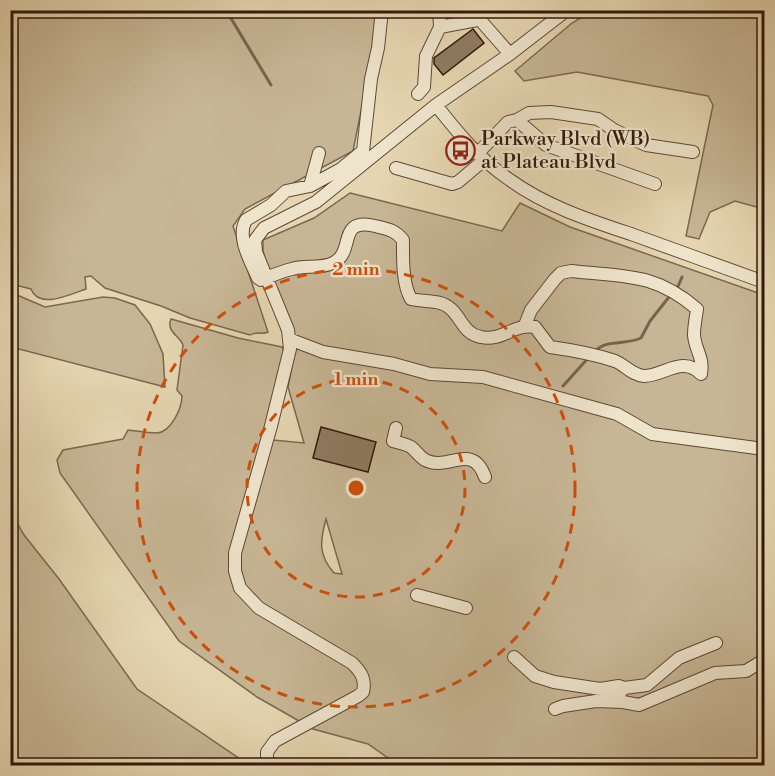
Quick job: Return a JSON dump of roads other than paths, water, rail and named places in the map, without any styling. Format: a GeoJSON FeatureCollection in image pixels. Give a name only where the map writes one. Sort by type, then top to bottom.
{"type":"FeatureCollection","features":[{"type":"Feature","properties":{"kind":"street"},"geometry":{"type":"LineString","coordinates":[[381,10],[378,48],[371,79],[363,151],[341,169],[310,186],[286,191],[271,205],[246,220],[242,233],[258,278],[261,280],[294,268],[304,269],[332,264],[342,256],[350,230],[359,224],[370,225],[395,231],[403,240],[402,266],[406,279],[406,291],[411,299],[438,302],[451,308],[469,333],[482,338],[500,336],[525,325],[535,327],[550,347],[585,352],[616,361],[639,375],[651,376],[669,368],[684,365],[697,369],[700,374],[703,364],[696,346],[694,332],[697,309],[670,289],[643,278],[571,271],[561,273],[531,310],[525,325]]}},
{"type":"Feature","properties":{"kind":"street"},"geometry":{"type":"LineString","coordinates":[[418,94],[424,87],[426,56],[440,27],[439,10]]}},
{"type":"Feature","properties":{"kind":"street"},"geometry":{"type":"LineString","coordinates":[[267,765],[267,752],[275,741],[358,696],[363,692],[364,687],[362,676],[352,663],[259,609],[240,588],[235,571],[235,552],[282,388],[290,349],[288,330],[256,252],[255,240],[264,228],[316,202],[436,105],[510,54],[567,10]]}},
{"type":"Feature","properties":{"kind":"street"},"geometry":{"type":"LineString","coordinates":[[440,27],[481,21],[510,54]]}},
{"type":"Feature","properties":{"kind":"street"},"geometry":{"type":"LineString","coordinates":[[436,105],[481,157],[521,188],[558,208],[765,282]]}},
{"type":"Feature","properties":{"kind":"street"},"geometry":{"type":"LineString","coordinates":[[396,168],[452,184],[458,182],[508,122],[529,113],[550,112],[598,119],[646,146],[693,152]]}},
{"type":"Feature","properties":{"kind":"street"},"geometry":{"type":"LineString","coordinates":[[517,120],[546,145],[655,184]]}},
{"type":"Feature","properties":{"kind":"street"},"geometry":{"type":"LineString","coordinates":[[310,186],[319,153]]}},
{"type":"Feature","properties":{"kind":"street"},"geometry":{"type":"LineString","coordinates":[[289,339],[323,352],[394,364],[430,374],[483,377],[616,414],[651,434],[765,448]]}},
{"type":"Feature","properties":{"kind":"street"},"geometry":{"type":"LineString","coordinates":[[396,428],[393,441],[410,447],[425,460],[438,462],[463,458],[475,461],[479,464],[485,477]]}},
{"type":"Feature","properties":{"kind":"street"},"geometry":{"type":"LineString","coordinates":[[417,595],[466,608]]}},
{"type":"Feature","properties":{"kind":"street"},"geometry":{"type":"LineString","coordinates":[[514,657],[535,676],[554,682],[600,688],[619,686],[624,688],[648,685],[679,658],[716,643]]}},
{"type":"Feature","properties":{"kind":"street"},"geometry":{"type":"LineString","coordinates":[[596,701],[639,705],[715,673],[746,671],[765,660]]}},
{"type":"Feature","properties":{"kind":"street"},"geometry":{"type":"LineString","coordinates":[[555,709],[619,694],[624,688]]}},
{"type":"Feature","properties":{"kind":"waterway"},"geometry":{"type":"LineString","coordinates":[[226,10],[271,85]]}},
{"type":"Feature","properties":{"kind":"waterway"},"geometry":{"type":"LineString","coordinates":[[676,291],[682,277]]}},
{"type":"Feature","properties":{"kind":"waterway"},"geometry":{"type":"LineString","coordinates":[[594,352],[605,345],[641,338],[650,321],[672,296]]}},
{"type":"Feature","properties":{"kind":"waterway"},"geometry":{"type":"LineString","coordinates":[[563,386],[590,356]]}},
{"type":"Feature","properties":{"kind":"place","name":"Parkway Blvd (WB) at Plateau Blvd"},"geometry":{"type":"Point","coordinates":[460,150]}}]}
